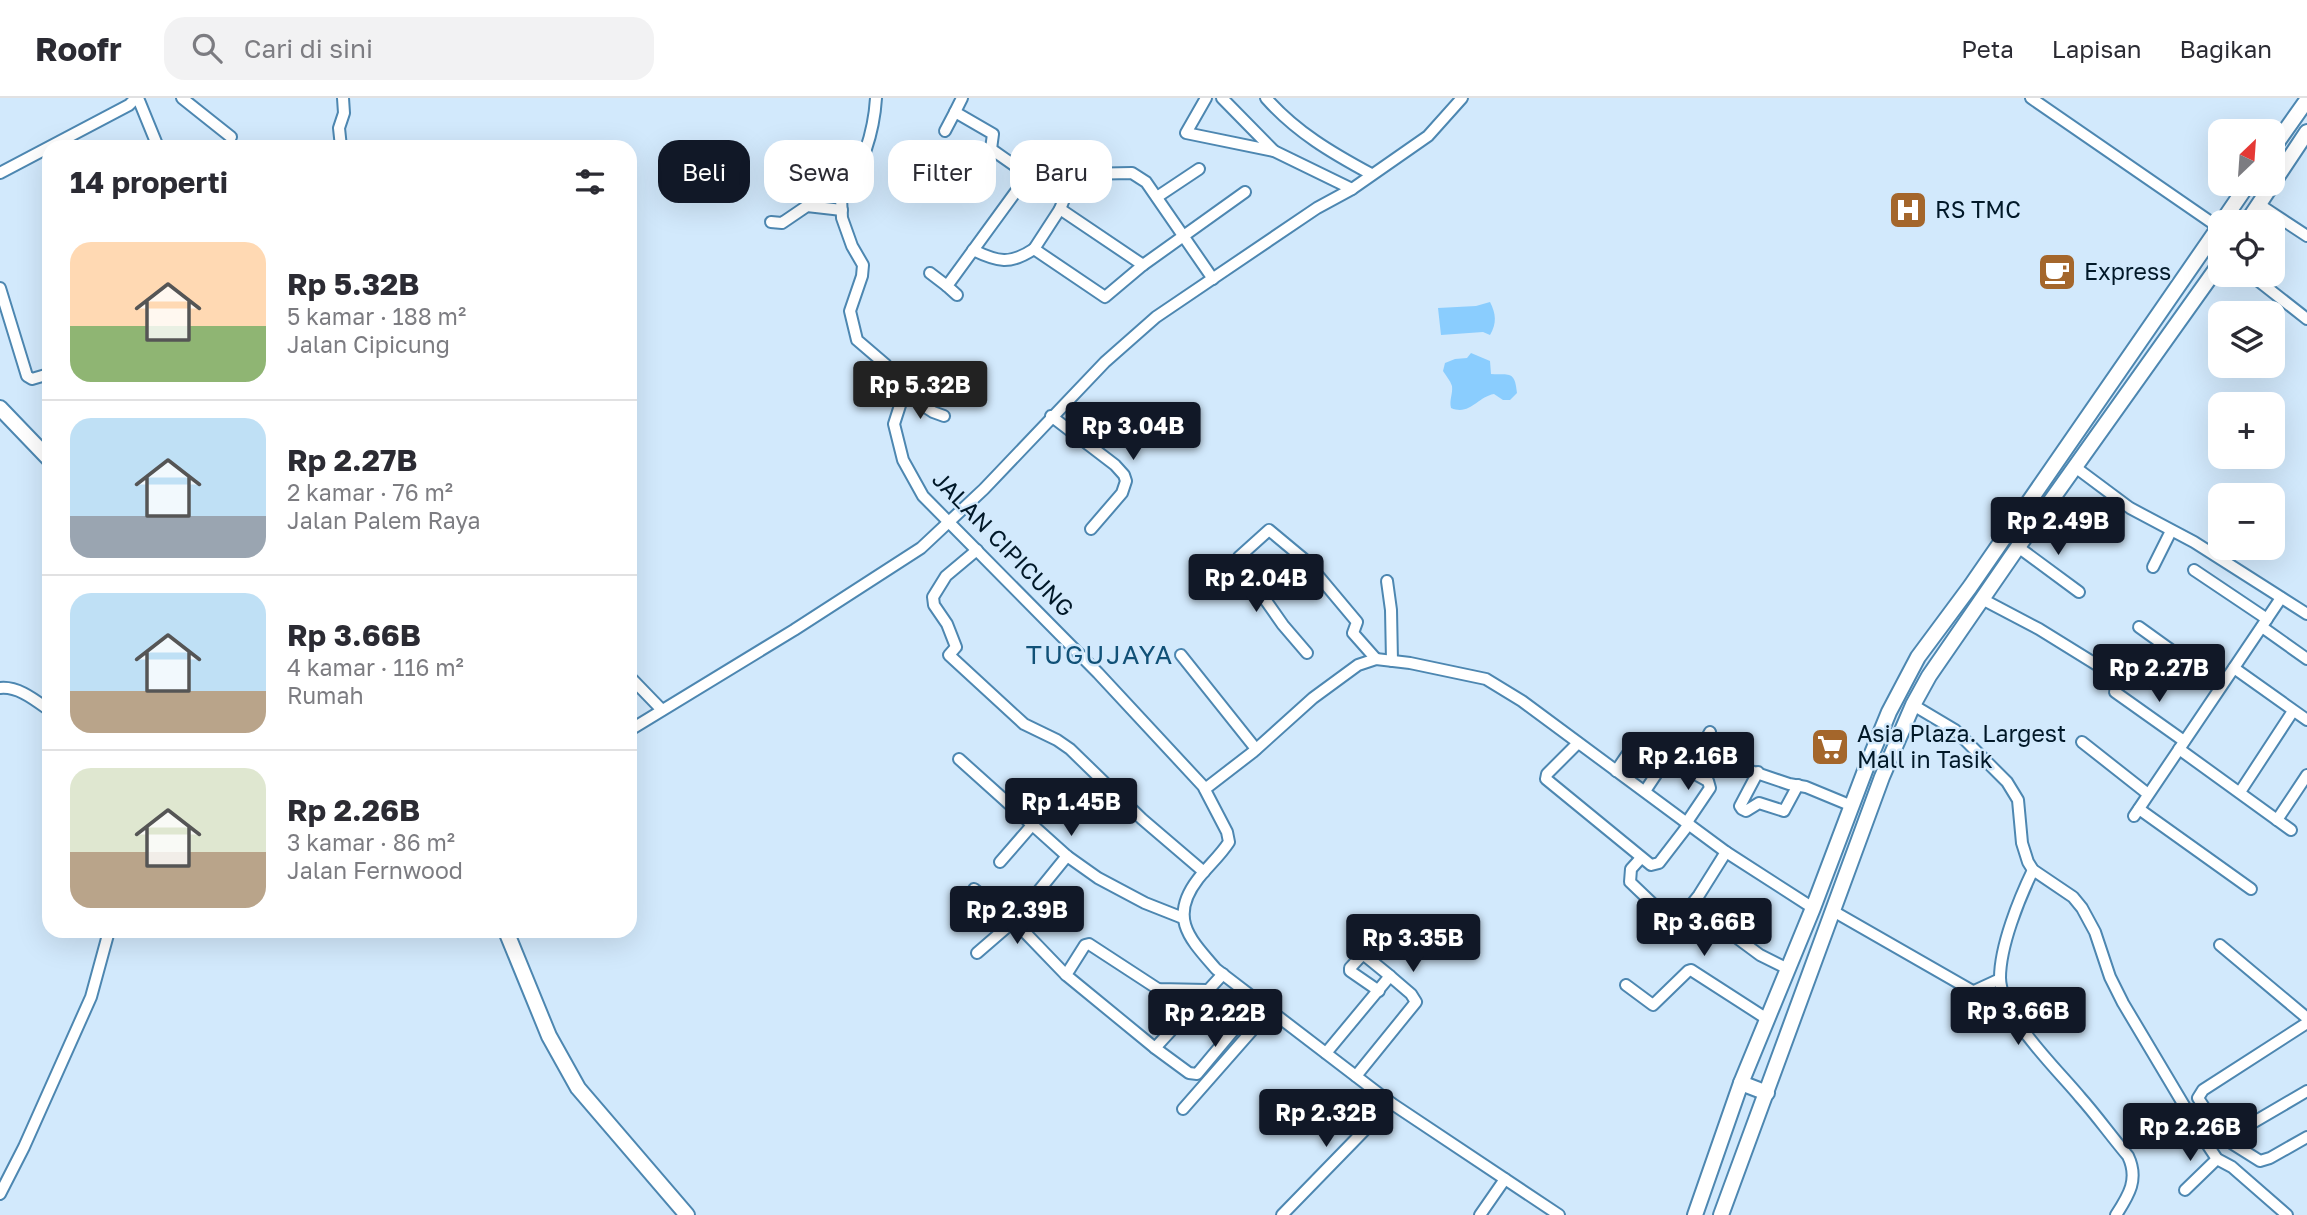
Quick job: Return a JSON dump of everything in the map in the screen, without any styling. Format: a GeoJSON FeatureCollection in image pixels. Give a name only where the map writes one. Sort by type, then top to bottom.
{"type":"FeatureCollection","features":[{"type":"Feature","properties":{"kind":"main road"},"geometry":{"type":"LineString","coordinates":[[2286,130],[2306,103]]}},
{"type":"Feature","properties":{"kind":"main road"},"geometry":{"type":"LineString","coordinates":[[2256,210],[2307,132]]}},
{"type":"Feature","properties":{"kind":"main road"},"geometry":{"type":"LineString","coordinates":[[1695,1215],[1741,1083],[1813,908],[1858,789],[1889,712],[1918,657],[2208,244]]}},
{"type":"Feature","properties":{"kind":"main road"},"geometry":{"type":"LineString","coordinates":[[1721,1215],[1874,800],[1913,705],[1944,654],[2018,547],[2208,280]]}},
{"type":"Feature","properties":{"kind":"main road"},"geometry":{"type":"LineString","coordinates":[[2109,385],[2124,396]]}},
{"type":"Feature","properties":{"kind":"main road"},"geometry":{"type":"LineString","coordinates":[[0,408],[42,452]]}},
{"type":"Feature","properties":{"kind":"main road"},"geometry":{"type":"LineString","coordinates":[[2050,471],[2064,482]]}},
{"type":"Feature","properties":{"kind":"main road"},"geometry":{"type":"LineString","coordinates":[[1931,640],[1944,654]]}},
{"type":"Feature","properties":{"kind":"main road"},"geometry":{"type":"LineString","coordinates":[[1858,789],[1874,800]]}},
{"type":"Feature","properties":{"kind":"main road"},"geometry":{"type":"LineString","coordinates":[[509,938],[549,1036],[578,1088],[687,1215]]}},
{"type":"Feature","properties":{"kind":"main road"},"geometry":{"type":"LineString","coordinates":[[1741,1083],[1767,1093]]}},
{"type":"Feature","properties":{"kind":"street"},"geometry":{"type":"LineString","coordinates":[[63,140],[129,105],[137,98],[155,140]]}},
{"type":"Feature","properties":{"kind":"street"},"geometry":{"type":"LineString","coordinates":[[182,98],[231,137]]}},
{"type":"Feature","properties":{"kind":"street"},"geometry":{"type":"LineString","coordinates":[[340,140],[343,98]]}},
{"type":"Feature","properties":{"kind":"street"},"geometry":{"type":"LineString","coordinates":[[945,131],[962,98]]}},
{"type":"Feature","properties":{"kind":"street"},"geometry":{"type":"LineString","coordinates":[[1206,98],[1185,132],[1274,151],[1352,189]]}},
{"type":"Feature","properties":{"kind":"street"},"geometry":{"type":"LineString","coordinates":[[1222,98],[1274,151]]}},
{"type":"Feature","properties":{"kind":"street"},"geometry":{"type":"LineString","coordinates":[[1265,98],[1303,134],[1371,174]]}},
{"type":"Feature","properties":{"kind":"street"},"geometry":{"type":"LineString","coordinates":[[637,726],[794,630],[921,548],[984,489],[1105,362],[1156,317],[1428,136],[1462,98]]}},
{"type":"Feature","properties":{"kind":"street"},"geometry":{"type":"LineString","coordinates":[[2031,98],[2208,216]]}},
{"type":"Feature","properties":{"kind":"street"},"geometry":{"type":"LineString","coordinates":[[874,99],[868,145],[852,184],[841,197],[842,218],[852,246],[863,265],[850,311],[857,340],[885,364],[898,380],[904,393],[944,416]]}},
{"type":"Feature","properties":{"kind":"street"},"geometry":{"type":"LineString","coordinates":[[955,112],[991,132],[991,140]]}},
{"type":"Feature","properties":{"kind":"street"},"geometry":{"type":"LineString","coordinates":[[1237,144],[1249,127]]}},
{"type":"Feature","properties":{"kind":"street"},"geometry":{"type":"LineString","coordinates":[[0,173],[42,151]]}},
{"type":"Feature","properties":{"kind":"street"},"geometry":{"type":"LineString","coordinates":[[1157,197],[1199,169]]}},
{"type":"Feature","properties":{"kind":"street"},"geometry":{"type":"LineString","coordinates":[[1112,173],[1135,173],[1146,182],[1213,279]]}},
{"type":"Feature","properties":{"kind":"street"},"geometry":{"type":"LineString","coordinates":[[1034,248],[1105,297],[1143,265],[1245,192]]}},
{"type":"Feature","properties":{"kind":"street"},"geometry":{"type":"LineString","coordinates":[[947,286],[1010,200]]}},
{"type":"Feature","properties":{"kind":"street"},"geometry":{"type":"LineString","coordinates":[[973,250],[992,260],[1003,261],[1023,255],[1034,248],[1062,203]]}},
{"type":"Feature","properties":{"kind":"street"},"geometry":{"type":"LineString","coordinates":[[2260,205],[2307,236]]}},
{"type":"Feature","properties":{"kind":"street"},"geometry":{"type":"LineString","coordinates":[[771,222],[782,223],[807,206],[842,210]]}},
{"type":"Feature","properties":{"kind":"street"},"geometry":{"type":"LineString","coordinates":[[1060,209],[1143,265]]}},
{"type":"Feature","properties":{"kind":"street"},"geometry":{"type":"LineString","coordinates":[[930,273],[957,295]]}},
{"type":"Feature","properties":{"kind":"street"},"geometry":{"type":"LineString","coordinates":[[2266,287],[2307,319]]}},
{"type":"Feature","properties":{"kind":"street"},"geometry":{"type":"LineString","coordinates":[[0,288],[27,376],[32,379],[42,376]]}},
{"type":"Feature","properties":{"kind":"street","name":"JALAN CIPICUNG"},"geometry":{"type":"LineString","coordinates":[[904,393],[894,424],[903,460],[923,496],[1098,673],[1205,789],[1229,840],[1219,857],[1191,891],[1183,918]]}},
{"type":"Feature","properties":{"kind":"street"},"geometry":{"type":"LineString","coordinates":[[1051,416],[1115,465],[1124,475],[1126,481],[1122,493],[1091,529]]}},
{"type":"Feature","properties":{"kind":"street"},"geometry":{"type":"LineString","coordinates":[[2075,467],[2130,508],[2194,542],[2307,614]]}},
{"type":"Feature","properties":{"kind":"street"},"geometry":{"type":"LineString","coordinates":[[1307,653],[1283,625],[1238,561],[1238,557],[1269,530],[1305,560],[1357,622],[1353,633],[1376,659]]}},
{"type":"Feature","properties":{"kind":"street"},"geometry":{"type":"LineString","coordinates":[[2153,567],[2171,531]]}},
{"type":"Feature","properties":{"kind":"street"},"geometry":{"type":"LineString","coordinates":[[2018,547],[2080,592]]}},
{"type":"Feature","properties":{"kind":"street"},"geometry":{"type":"LineString","coordinates":[[977,550],[946,576],[933,597],[934,605],[947,624],[956,647],[949,655],[1024,724],[1070,749],[1142,819],[1204,872]]}},
{"type":"Feature","properties":{"kind":"street"},"geometry":{"type":"LineString","coordinates":[[2194,570],[2307,659]]}},
{"type":"Feature","properties":{"kind":"street"},"geometry":{"type":"LineString","coordinates":[[1387,581],[1391,610],[1392,661]]}},
{"type":"Feature","properties":{"kind":"street"},"geometry":{"type":"LineString","coordinates":[[2251,889],[2136,812],[2281,598]]}},
{"type":"Feature","properties":{"kind":"street"},"geometry":{"type":"LineString","coordinates":[[1982,599],[2039,629],[2102,668]]}},
{"type":"Feature","properties":{"kind":"street"},"geometry":{"type":"LineString","coordinates":[[2139,627],[2221,686]]}},
{"type":"Feature","properties":{"kind":"street"},"geometry":{"type":"LineString","coordinates":[[1181,655],[1256,749]]}},
{"type":"Feature","properties":{"kind":"street"},"geometry":{"type":"LineString","coordinates":[[1205,789],[1357,664],[1376,659],[1482,678],[1522,701],[1726,852],[1813,908]]}},
{"type":"Feature","properties":{"kind":"street"},"geometry":{"type":"LineString","coordinates":[[2234,668],[2307,720]]}},
{"type":"Feature","properties":{"kind":"street"},"geometry":{"type":"LineString","coordinates":[[637,684],[662,710]]}},
{"type":"Feature","properties":{"kind":"street"},"geometry":{"type":"LineString","coordinates":[[0,688],[10,687],[42,705]]}},
{"type":"Feature","properties":{"kind":"street"},"geometry":{"type":"LineString","coordinates":[[2115,692],[2239,792],[2291,830]]}},
{"type":"Feature","properties":{"kind":"street"},"geometry":{"type":"LineString","coordinates":[[1913,705],[1955,730],[2007,782],[2018,800],[2022,843],[2033,870],[2073,897],[2082,908],[2092,924],[2110,977],[2123,1003],[2217,1159],[2232,1167],[2287,1215]]}},
{"type":"Feature","properties":{"kind":"street"},"geometry":{"type":"LineString","coordinates":[[2239,792],[2293,711]]}},
{"type":"Feature","properties":{"kind":"street"},"geometry":{"type":"LineString","coordinates":[[1690,770],[1710,732]]}},
{"type":"Feature","properties":{"kind":"street"},"geometry":{"type":"LineString","coordinates":[[2082,742],[2148,794]]}},
{"type":"Feature","properties":{"kind":"street"},"geometry":{"type":"LineString","coordinates":[[1578,743],[1547,774],[1546,779],[1651,865],[1659,863],[1710,788],[1708,781],[1690,770],[1679,765],[1662,764],[1645,791]]}},
{"type":"Feature","properties":{"kind":"street"},"geometry":{"type":"LineString","coordinates":[[1616,771],[1633,746]]}},
{"type":"Feature","properties":{"kind":"street"},"geometry":{"type":"LineString","coordinates":[[1702,748],[1739,767],[1789,785],[1798,785],[1852,806]]}},
{"type":"Feature","properties":{"kind":"street"},"geometry":{"type":"LineString","coordinates":[[959,759],[1067,856],[1098,878],[1145,903],[1183,918],[1184,928],[1194,944],[1223,974],[1391,1103],[1559,1215]]}},
{"type":"Feature","properties":{"kind":"street"},"geometry":{"type":"LineString","coordinates":[[1758,772],[1740,806],[1746,811],[1759,803],[1784,811],[1798,785]]}},
{"type":"Feature","properties":{"kind":"street"},"geometry":{"type":"LineString","coordinates":[[2277,820],[2307,775]]}},
{"type":"Feature","properties":{"kind":"street"},"geometry":{"type":"LineString","coordinates":[[1000,862],[1032,824]]}},
{"type":"Feature","properties":{"kind":"street"},"geometry":{"type":"LineString","coordinates":[[1641,858],[1631,869],[1630,882],[1675,925],[1699,895],[1726,852]]}},
{"type":"Feature","properties":{"kind":"street"},"geometry":{"type":"LineString","coordinates":[[976,953],[1014,921],[1067,856]]}},
{"type":"Feature","properties":{"kind":"street"},"geometry":{"type":"LineString","coordinates":[[2033,870],[2021,894],[2006,945],[2000,979],[2011,1013],[2133,1166],[2131,1193],[2116,1215]]}},
{"type":"Feature","properties":{"kind":"street"},"geometry":{"type":"LineString","coordinates":[[974,889],[1014,921],[1066,975],[1189,1073],[1196,1073],[1258,1001]]}},
{"type":"Feature","properties":{"kind":"street"},"geometry":{"type":"LineString","coordinates":[[1833,911],[2011,1013]]}},
{"type":"Feature","properties":{"kind":"street"},"geometry":{"type":"LineString","coordinates":[[1706,915],[1753,950],[1788,969]]}},
{"type":"Feature","properties":{"kind":"street"},"geometry":{"type":"LineString","coordinates":[[0,1194],[91,997],[107,938]]}},
{"type":"Feature","properties":{"kind":"street"},"geometry":{"type":"LineString","coordinates":[[1066,975],[1085,945],[1089,944],[1158,989],[1182,1017]]}},
{"type":"Feature","properties":{"kind":"street"},"geometry":{"type":"LineString","coordinates":[[2220,945],[2307,1018]]}},
{"type":"Feature","properties":{"kind":"street"},"geometry":{"type":"LineString","coordinates":[[1356,1076],[1416,1002],[1411,994],[1363,954],[1350,971],[1379,992]]}},
{"type":"Feature","properties":{"kind":"street"},"geometry":{"type":"LineString","coordinates":[[1626,985],[1653,1005],[1691,970],[1767,1019]]}},
{"type":"Feature","properties":{"kind":"street"},"geometry":{"type":"LineString","coordinates":[[1156,1048],[1223,974]]}},
{"type":"Feature","properties":{"kind":"street"},"geometry":{"type":"LineString","coordinates":[[1326,1053],[1391,976]]}},
{"type":"Feature","properties":{"kind":"street"},"geometry":{"type":"LineString","coordinates":[[1974,991],[2000,979]]}},
{"type":"Feature","properties":{"kind":"street"},"geometry":{"type":"LineString","coordinates":[[1158,989],[1206,990]]}},
{"type":"Feature","properties":{"kind":"street"},"geometry":{"type":"LineString","coordinates":[[1184,1109],[1270,1010]]}},
{"type":"Feature","properties":{"kind":"street"},"geometry":{"type":"LineString","coordinates":[[2307,1023],[2199,1095],[2199,1103],[2225,1139],[2256,1159],[2263,1161],[2307,1137]]}},
{"type":"Feature","properties":{"kind":"street"},"geometry":{"type":"LineString","coordinates":[[2225,1139],[2307,1091]]}},
{"type":"Feature","properties":{"kind":"street"},"geometry":{"type":"LineString","coordinates":[[1282,1215],[1391,1103]]}},
{"type":"Feature","properties":{"kind":"street"},"geometry":{"type":"LineString","coordinates":[[2185,1190],[2217,1159]]}},
{"type":"Feature","properties":{"kind":"street"},"geometry":{"type":"LineString","coordinates":[[1480,1215],[1505,1179]]}},
{"type":"Feature","properties":{"kind":"water"},"geometry":{"type":"Polygon","coordinates":[[[1490,302],[1495,319],[1490,335],[1483,332],[1441,335],[1438,308],[1476,306],[1490,302]]]}},
{"type":"Feature","properties":{"kind":"water"},"geometry":{"type":"Polygon","coordinates":[[[1471,353],[1490,361],[1491,374],[1507,374],[1513,377],[1517,393],[1510,400],[1503,400],[1494,394],[1463,410],[1451,408],[1452,386],[1443,371],[1445,363],[1467,358],[1471,353]]]}},
{"type":"Feature","properties":{"kind":"place","name":"RS TMC"},"geometry":{"type":"Point","coordinates":[1908,210]}},
{"type":"Feature","properties":{"kind":"place","name":"Express"},"geometry":{"type":"Point","coordinates":[2057,272]}},
{"type":"Feature","properties":{"kind":"place","name":"Asia Plaza. Largest Mall in Tasik"},"geometry":{"type":"Point","coordinates":[1830,747]}},
{"type":"Feature","properties":{"kind":"district","name":"TUGUJAYA"},"geometry":{"type":"Point","coordinates":[1100,655]}}]}
